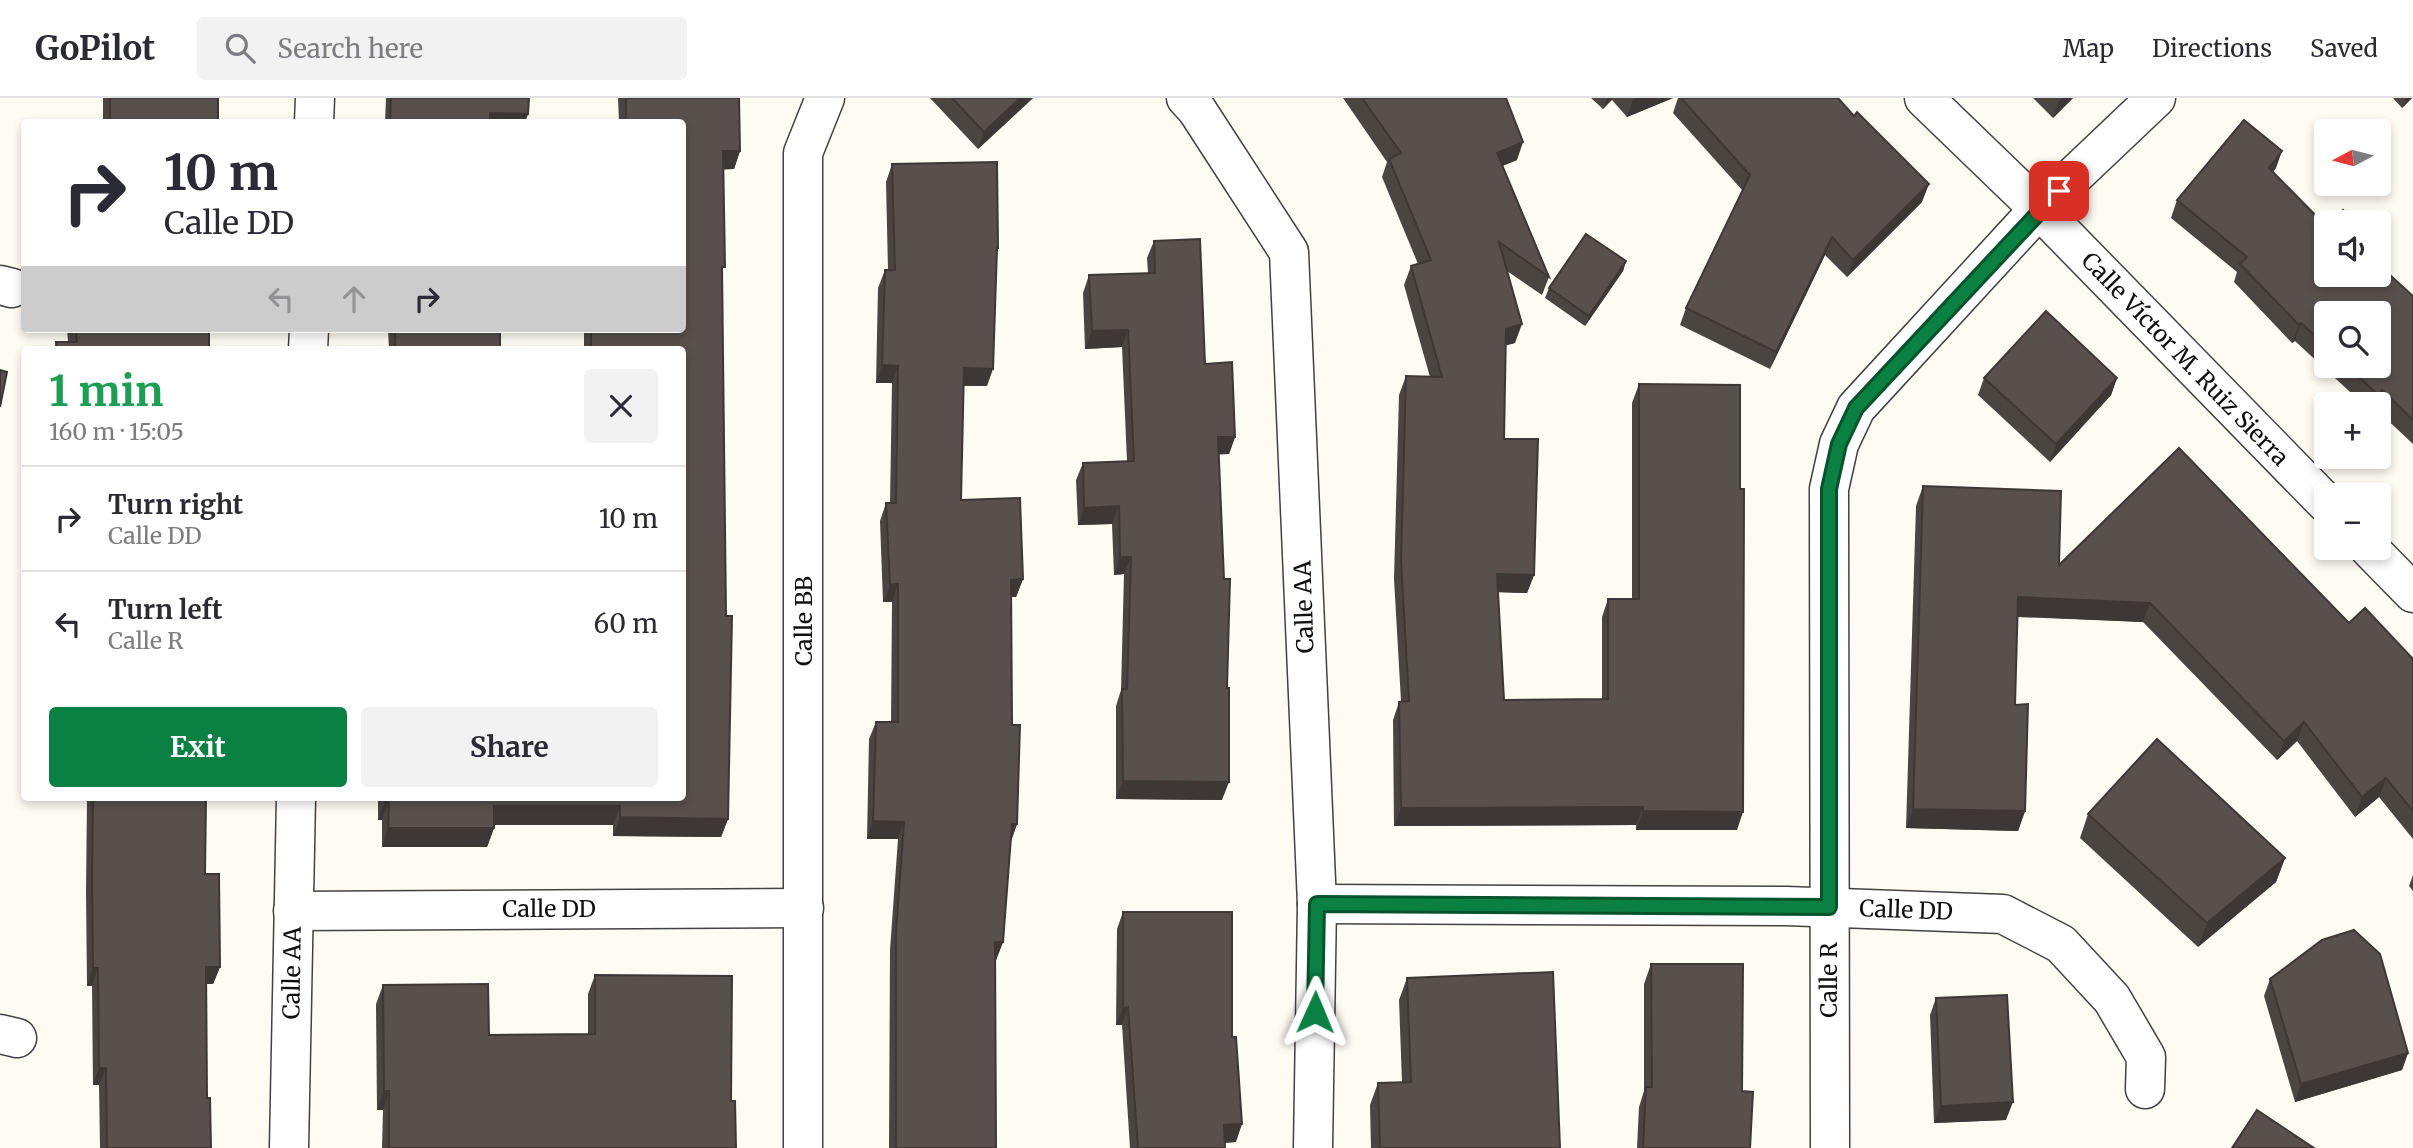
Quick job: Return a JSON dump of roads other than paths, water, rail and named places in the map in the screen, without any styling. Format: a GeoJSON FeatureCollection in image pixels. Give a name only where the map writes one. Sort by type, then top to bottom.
{"type":"FeatureCollection","features":[{"type":"Feature","properties":{"kind":"street"},"geometry":{"type":"LineString","coordinates":[[314,119],[315,98]]}},
{"type":"Feature","properties":{"kind":"street","name":"Calle BB"},"geometry":{"type":"LineString","coordinates":[[803,1148],[803,153],[825,98]]}},
{"type":"Feature","properties":{"kind":"street","name":"Calle AA"},"geometry":{"type":"LineString","coordinates":[[1186,98],[1197,110],[1289,252],[1317,904],[1313,1148]]}},
{"type":"Feature","properties":{"kind":"street","name":"Calle Víctor M. Ruiz Sierra"},"geometry":{"type":"LineString","coordinates":[[1924,98],[2039,209],[2314,491]]}},
{"type":"Feature","properties":{"kind":"street","name":"Calle R"},"geometry":{"type":"LineString","coordinates":[[1830,1148],[1829,489],[1839,444],[1856,408],[2039,209],[2156,98]]}},
{"type":"Feature","properties":{"kind":"street"},"geometry":{"type":"LineString","coordinates":[[2381,560],[2413,593]]}},
{"type":"Feature","properties":{"kind":"street","name":"Calle AA"},"geometry":{"type":"LineString","coordinates":[[289,1148],[296,801]]}},
{"type":"Feature","properties":{"kind":"street","name":"Calle DD"},"geometry":{"type":"LineString","coordinates":[[1317,904],[1829,907],[2003,914],[2061,944],[2112,999],[2146,1057],[2145,1089]]}},
{"type":"Feature","properties":{"kind":"street","name":"Calle DD"},"geometry":{"type":"LineString","coordinates":[[293,911],[804,908]]}}]}
